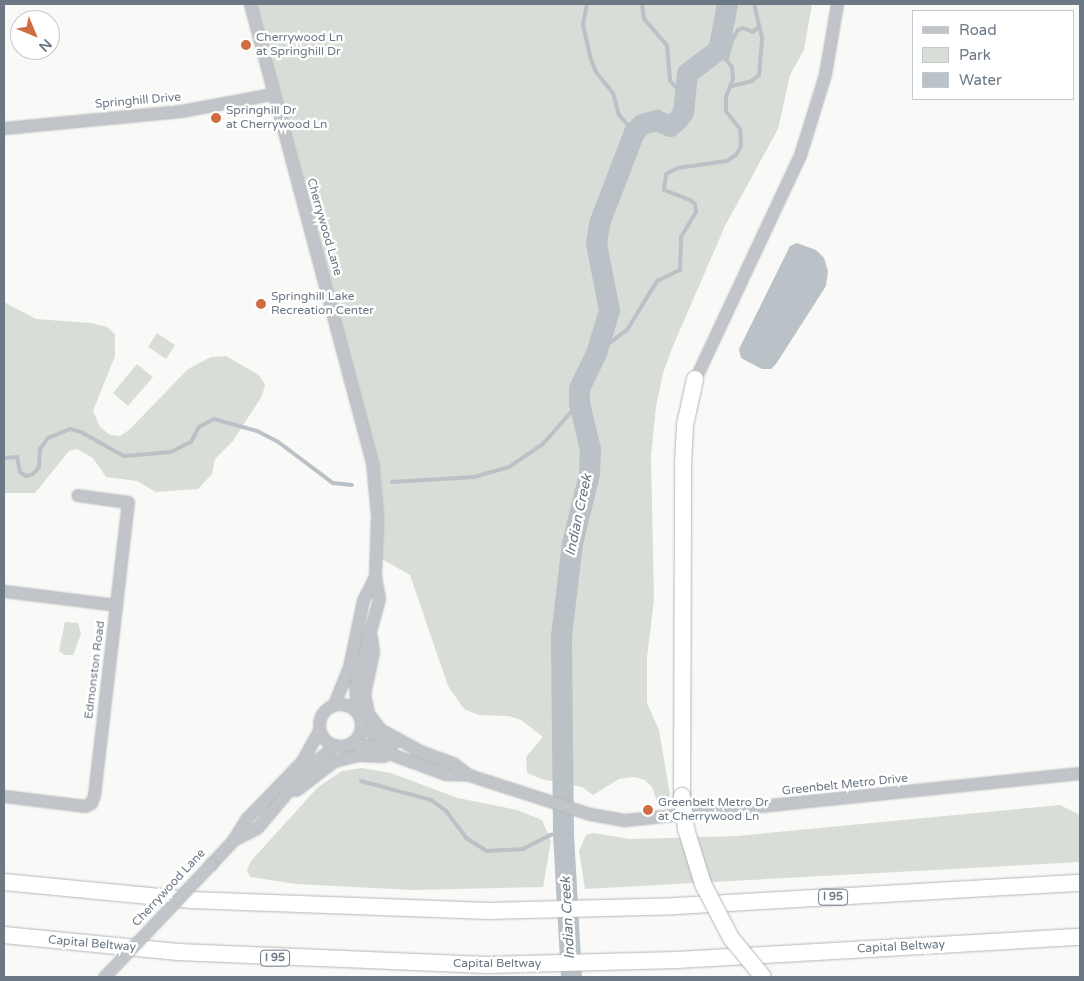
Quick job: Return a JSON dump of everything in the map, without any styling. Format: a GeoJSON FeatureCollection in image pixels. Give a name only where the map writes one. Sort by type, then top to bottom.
{"type":"FeatureCollection","features":[{"type":"Feature","properties":{"kind":"highway"},"geometry":{"type":"LineString","coordinates":[[695,379],[686,418],[683,464],[682,796],[686,829],[703,884],[731,938],[763,977]]}},
{"type":"Feature","properties":{"kind":"highway","name":"I 95"},"geometry":{"type":"LineString","coordinates":[[4,882],[268,904],[545,910],[586,910],[1080,884]]}},
{"type":"Feature","properties":{"kind":"highway","name":"Capital Beltway"},"geometry":{"type":"LineString","coordinates":[[4,935],[286,958],[407,964],[590,963],[1080,937]]}},
{"type":"Feature","properties":{"kind":"street","name":"Cherrywood Lane"},"geometry":{"type":"LineString","coordinates":[[250,4],[272,94],[369,443],[377,516],[375,576],[379,599],[355,685],[357,712]]}},
{"type":"Feature","properties":{"kind":"street"},"geometry":{"type":"LineString","coordinates":[[695,379],[800,155],[825,74],[837,4]]}},
{"type":"Feature","properties":{"kind":"street","name":"Springhill Drive"},"geometry":{"type":"LineString","coordinates":[[4,128],[181,111],[272,94]]}},
{"type":"Feature","properties":{"kind":"street","name":"Edmonston Road"},"geometry":{"type":"LineString","coordinates":[[4,796],[85,806],[91,803],[128,502],[78,495]]}},
{"type":"Feature","properties":{"kind":"street","name":"Cherrywood Lane"},"geometry":{"type":"LineString","coordinates":[[334,704],[350,667],[363,600],[375,576]]}},
{"type":"Feature","properties":{"kind":"street"},"geometry":{"type":"LineString","coordinates":[[4,591],[116,605]]}},
{"type":"Feature","properties":{"kind":"street"},"geometry":{"type":"LineString","coordinates":[[370,631],[373,652],[364,694],[368,713],[380,729],[420,751]]}},
{"type":"Feature","properties":{"kind":"street"},"geometry":{"type":"LineString","coordinates":[[334,704],[346,704],[357,712],[361,725],[358,735],[350,743],[336,745],[324,738],[319,730],[321,714],[334,704]]}},
{"type":"Feature","properties":{"kind":"street","name":"Greenbelt Metro Drive"},"geometry":{"type":"LineString","coordinates":[[361,725],[377,737],[453,763],[469,775]]}},
{"type":"Feature","properties":{"kind":"street","name":"Cherrywood Lane"},"geometry":{"type":"LineString","coordinates":[[104,977],[233,840],[246,819],[302,761],[319,730]]}},
{"type":"Feature","properties":{"kind":"street","name":"Greenbelt Metro Drive"},"geometry":{"type":"LineString","coordinates":[[350,743],[367,745],[445,774],[469,775],[590,814],[625,820],[683,816],[1080,773]]}},
{"type":"Feature","properties":{"kind":"street","name":"Cherrywood Lane"},"geometry":{"type":"LineString","coordinates":[[233,840],[257,828],[309,766],[336,745]]}},
{"type":"Feature","properties":{"kind":"street"},"geometry":{"type":"LineString","coordinates":[[279,803],[323,768],[346,757],[376,754],[402,759]]}},
{"type":"Feature","properties":{"kind":"green space"},"geometry":{"type":"Polygon","coordinates":[[[250,4],[812,4],[804,50],[790,75],[778,129],[725,226],[673,346],[663,373],[656,407],[651,456],[654,600],[647,657],[647,703],[659,730],[670,795],[666,803],[657,801],[652,787],[645,780],[634,777],[619,779],[593,795],[582,787],[541,779],[527,773],[526,757],[543,737],[521,720],[508,716],[479,715],[464,709],[448,686],[410,575],[378,557],[375,484],[250,4]]]}},
{"type":"Feature","properties":{"kind":"green space"},"geometry":{"type":"Polygon","coordinates":[[[4,302],[36,319],[91,323],[107,327],[115,334],[115,356],[93,411],[100,427],[110,435],[120,436],[129,430],[188,369],[211,357],[226,356],[259,375],[265,385],[262,396],[233,441],[215,459],[212,474],[198,489],[156,492],[137,481],[106,477],[93,458],[77,449],[69,451],[35,493],[4,493],[4,302]]]}},
{"type":"Feature","properties":{"kind":"green space"},"geometry":{"type":"Polygon","coordinates":[[[157,333],[175,345],[166,359],[148,347],[157,333]]]}},
{"type":"Feature","properties":{"kind":"green space"},"geometry":{"type":"Polygon","coordinates":[[[137,364],[153,377],[128,406],[113,393],[137,364]]]}},
{"type":"Feature","properties":{"kind":"green space"},"geometry":{"type":"Polygon","coordinates":[[[65,622],[78,623],[81,634],[73,655],[64,655],[59,651],[65,622]]]}},
{"type":"Feature","properties":{"kind":"green space"},"geometry":{"type":"Polygon","coordinates":[[[362,768],[391,773],[458,798],[517,810],[542,820],[551,841],[543,887],[414,890],[296,884],[250,877],[247,870],[251,861],[318,787],[342,771],[362,768]]]}},
{"type":"Feature","properties":{"kind":"green space"},"geometry":{"type":"Polygon","coordinates":[[[1060,805],[1080,815],[1080,862],[585,889],[579,851],[586,835],[593,833],[630,839],[737,836],[1060,805]]]}},
{"type":"Feature","properties":{"kind":"water"},"geometry":{"type":"Polygon","coordinates":[[[797,243],[816,250],[824,258],[828,271],[826,286],[776,364],[771,369],[762,369],[741,358],[739,349],[790,246],[797,243]]]}},
{"type":"Feature","properties":{"kind":"waterway"},"geometry":{"type":"LineString","coordinates":[[587,4],[583,25],[591,59],[596,72],[613,93],[619,115],[634,132]]}},
{"type":"Feature","properties":{"kind":"waterway"},"geometry":{"type":"LineString","coordinates":[[642,4],[644,19],[667,45],[670,81],[684,96]]}},
{"type":"Feature","properties":{"kind":"waterway","name":"Indian Creek"},"geometry":{"type":"LineString","coordinates":[[571,977],[563,833],[561,636],[572,543],[589,474],[590,449],[579,403],[579,388],[596,353],[609,310],[596,243],[599,223],[634,132],[642,124],[656,120],[670,126],[683,112],[687,73],[718,50],[727,4]]}},
{"type":"Feature","properties":{"kind":"waterway"},"geometry":{"type":"LineString","coordinates":[[732,86],[752,81],[759,75],[762,38],[754,4]]}},
{"type":"Feature","properties":{"kind":"waterway"},"geometry":{"type":"LineString","coordinates":[[727,59],[732,40],[738,30],[743,28],[753,32],[760,26]]}},
{"type":"Feature","properties":{"kind":"waterway"},"geometry":{"type":"LineString","coordinates":[[596,353],[627,330],[657,281],[680,270],[681,237],[696,212],[695,204],[690,200],[664,190],[666,174],[678,168],[727,161],[736,155],[741,146],[740,129],[726,111],[726,97],[733,79],[732,67],[718,50]]}},
{"type":"Feature","properties":{"kind":"waterway"},"geometry":{"type":"LineString","coordinates":[[392,482],[474,477],[509,467],[542,445],[579,403]]}},
{"type":"Feature","properties":{"kind":"waterway"},"geometry":{"type":"LineString","coordinates":[[4,458],[17,457],[20,472],[26,476],[33,474],[39,467],[40,449],[48,438],[70,429],[81,432],[124,456],[171,452],[191,442],[199,427],[214,419],[257,431],[277,441],[333,483],[352,485]]}},
{"type":"Feature","properties":{"kind":"waterway"},"geometry":{"type":"LineString","coordinates":[[361,781],[431,800],[446,811],[466,838],[487,851],[523,849],[550,835],[563,833]]}},
{"type":"Feature","properties":{"kind":"place","name":"Cherrywood Ln at Springhill Dr"},"geometry":{"type":"Point","coordinates":[246,45]}},
{"type":"Feature","properties":{"kind":"place","name":"Springhill Dr at Cherrywood Ln"},"geometry":{"type":"Point","coordinates":[216,118]}},
{"type":"Feature","properties":{"kind":"place","name":"Springhill Lake Recreation Center"},"geometry":{"type":"Point","coordinates":[261,304]}},
{"type":"Feature","properties":{"kind":"place","name":"Greenbelt Metro Dr at Cherrywood Ln"},"geometry":{"type":"Point","coordinates":[648,810]}}]}
